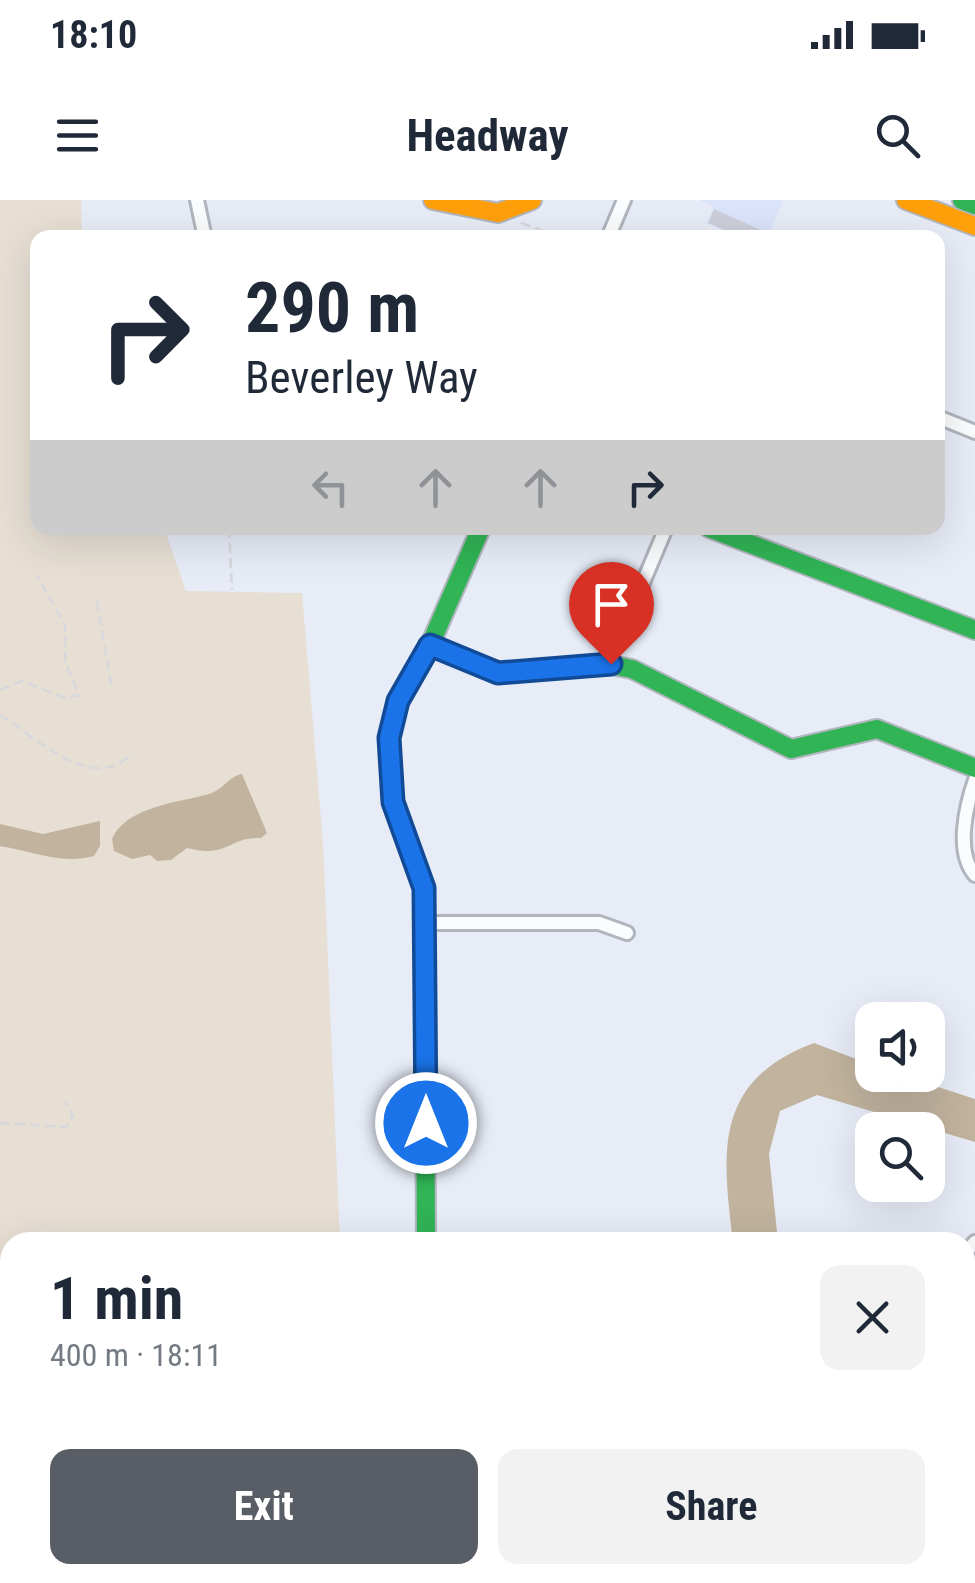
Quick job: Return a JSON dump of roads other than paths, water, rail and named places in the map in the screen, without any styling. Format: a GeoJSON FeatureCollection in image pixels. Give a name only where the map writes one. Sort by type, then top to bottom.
{"type":"FeatureCollection","features":[{"type":"Feature","properties":{"kind":"street"},"geometry":{"type":"LineString","coordinates":[[197,200],[203,230]]}},
{"type":"Feature","properties":{"kind":"street"},"geometry":{"type":"LineString","coordinates":[[433,200],[499,213],[516,212],[532,200]]}},
{"type":"Feature","properties":{"kind":"street"},"geometry":{"type":"LineString","coordinates":[[611,230],[624,200]]}},
{"type":"Feature","properties":{"kind":"street"},"geometry":{"type":"LineString","coordinates":[[906,200],[975,226]]}},
{"type":"Feature","properties":{"kind":"street"},"geometry":{"type":"LineString","coordinates":[[962,200],[975,205]]}},
{"type":"Feature","properties":{"kind":"street"},"geometry":{"type":"LineString","coordinates":[[945,420],[975,432]]}},
{"type":"Feature","properties":{"kind":"street"},"geometry":{"type":"LineString","coordinates":[[426,1232],[426,923],[416,857],[393,802],[389,738],[398,701],[430,645],[478,535]]}},
{"type":"Feature","properties":{"kind":"street"},"geometry":{"type":"LineString","coordinates":[[618,642],[663,535]]}},
{"type":"Feature","properties":{"kind":"street"},"geometry":{"type":"LineString","coordinates":[[727,535],[975,630]]}},
{"type":"Feature","properties":{"kind":"street"},"geometry":{"type":"LineString","coordinates":[[430,645],[498,673],[611,664],[632,669],[791,748],[807,749],[877,729],[975,768]]}},
{"type":"Feature","properties":{"kind":"street"},"geometry":{"type":"LineString","coordinates":[[975,780],[965,835],[968,868],[975,875]]}},
{"type":"Feature","properties":{"kind":"street"},"geometry":{"type":"LineString","coordinates":[[426,923],[599,922],[627,932]]}}]}
